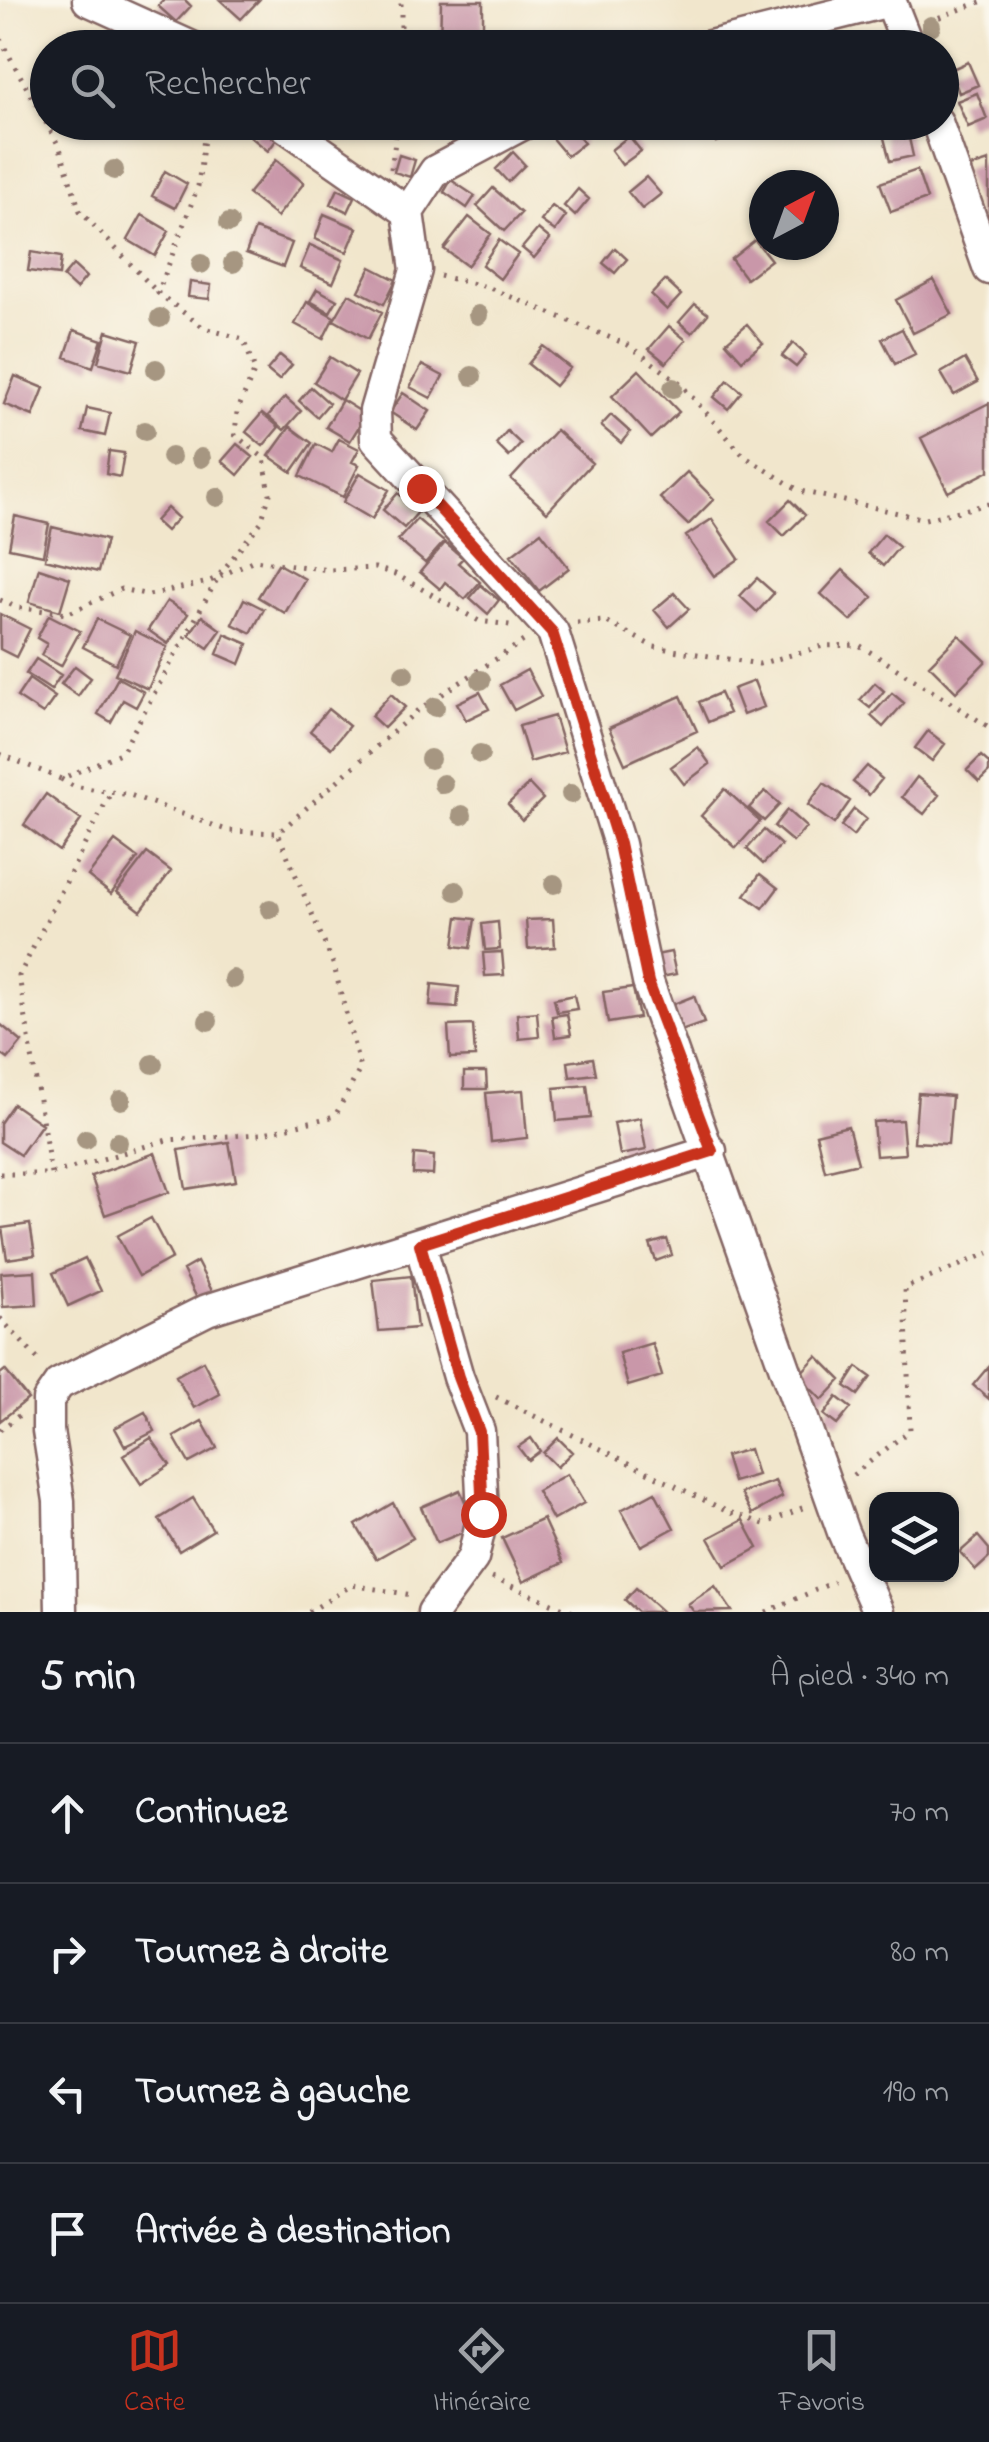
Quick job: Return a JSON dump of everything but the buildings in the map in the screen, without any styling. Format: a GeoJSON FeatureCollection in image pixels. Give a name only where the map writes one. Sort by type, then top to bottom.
{"type":"FeatureCollection","features":[{"type":"Feature","properties":{"kind":"street"},"geometry":{"type":"LineString","coordinates":[[88,0],[154,30]]}},
{"type":"Feature","properties":{"kind":"street"},"geometry":{"type":"LineString","coordinates":[[772,30],[890,0],[902,30]]}},
{"type":"Feature","properties":{"kind":"street"},"geometry":{"type":"LineString","coordinates":[[303,140],[351,176],[398,204],[416,270],[375,411],[376,439],[541,619],[619,844],[648,982],[712,1151],[830,1496],[878,1612]]}},
{"type":"Feature","properties":{"kind":"street"},"geometry":{"type":"LineString","coordinates":[[398,204],[435,170],[492,140]]}},
{"type":"Feature","properties":{"kind":"street"},"geometry":{"type":"LineString","coordinates":[[943,140],[989,270]]}},
{"type":"Feature","properties":{"kind":"street"},"geometry":{"type":"LineString","coordinates":[[61,1612],[60,1501],[48,1432],[48,1400],[59,1384],[207,1310],[712,1151]]}},
{"type":"Feature","properties":{"kind":"street"},"geometry":{"type":"LineString","coordinates":[[420,1244],[458,1377],[479,1432],[483,1514],[473,1558],[436,1606]]}},
{"type":"Feature","properties":{"kind":"path"},"geometry":{"type":"LineString","coordinates":[[400,30],[401,0]]}},
{"type":"Feature","properties":{"kind":"path"},"geometry":{"type":"LineString","coordinates":[[924,30],[986,0]]}},
{"type":"Feature","properties":{"kind":"path"},"geometry":{"type":"LineString","coordinates":[[0,39],[30,94]]}},
{"type":"Feature","properties":{"kind":"path"},"geometry":{"type":"LineString","coordinates":[[56,140],[80,211],[158,293],[204,328],[243,339],[255,370],[238,412],[235,434],[264,458],[270,494],[261,522],[220,574],[122,752],[62,778]]}},
{"type":"Feature","properties":{"kind":"path"},"geometry":{"type":"LineString","coordinates":[[158,293],[198,186],[204,140]]}},
{"type":"Feature","properties":{"kind":"path"},"geometry":{"type":"LineString","coordinates":[[398,140],[398,204]]}},
{"type":"Feature","properties":{"kind":"path"},"geometry":{"type":"LineString","coordinates":[[416,270],[486,287],[628,345],[679,382],[744,456],[800,491],[925,519],[989,504]]}},
{"type":"Feature","properties":{"kind":"path"},"geometry":{"type":"LineString","coordinates":[[0,600],[16,608],[67,614],[121,590],[149,595],[208,582],[254,560],[329,570],[375,568],[395,574],[479,622],[508,626],[541,619],[606,621],[654,647],[760,664],[823,646],[859,645],[989,726]]}},
{"type":"Feature","properties":{"kind":"path"},"geometry":{"type":"LineString","coordinates":[[0,754],[73,786],[172,808],[229,831],[278,833],[418,710],[541,619]]}},
{"type":"Feature","properties":{"kind":"path"},"geometry":{"type":"LineString","coordinates":[[51,1174],[19,976],[111,792]]}},
{"type":"Feature","properties":{"kind":"path"},"geometry":{"type":"LineString","coordinates":[[0,1174],[51,1174],[167,1140],[260,1134],[335,1116],[360,1070],[334,966],[278,833]]}},
{"type":"Feature","properties":{"kind":"path"},"geometry":{"type":"LineString","coordinates":[[458,1377],[670,1485],[764,1524],[830,1496],[867,1461],[910,1430],[905,1288],[989,1252]]}},
{"type":"Feature","properties":{"kind":"path"},"geometry":{"type":"LineString","coordinates":[[466,1567],[572,1612]]}},
{"type":"Feature","properties":{"kind":"path"},"geometry":{"type":"LineString","coordinates":[[766,1612],[860,1570]]}},
{"type":"Feature","properties":{"kind":"path"},"geometry":{"type":"LineString","coordinates":[[309,1612],[352,1585],[436,1606]]}},
{"type":"Feature","properties":{"kind":"route"},"geometry":{"type":"LineString","coordinates":[[421,488],[552,632],[619,844],[648,982],[712,1151],[420,1244],[458,1377],[479,1432],[483,1514]]}}]}
